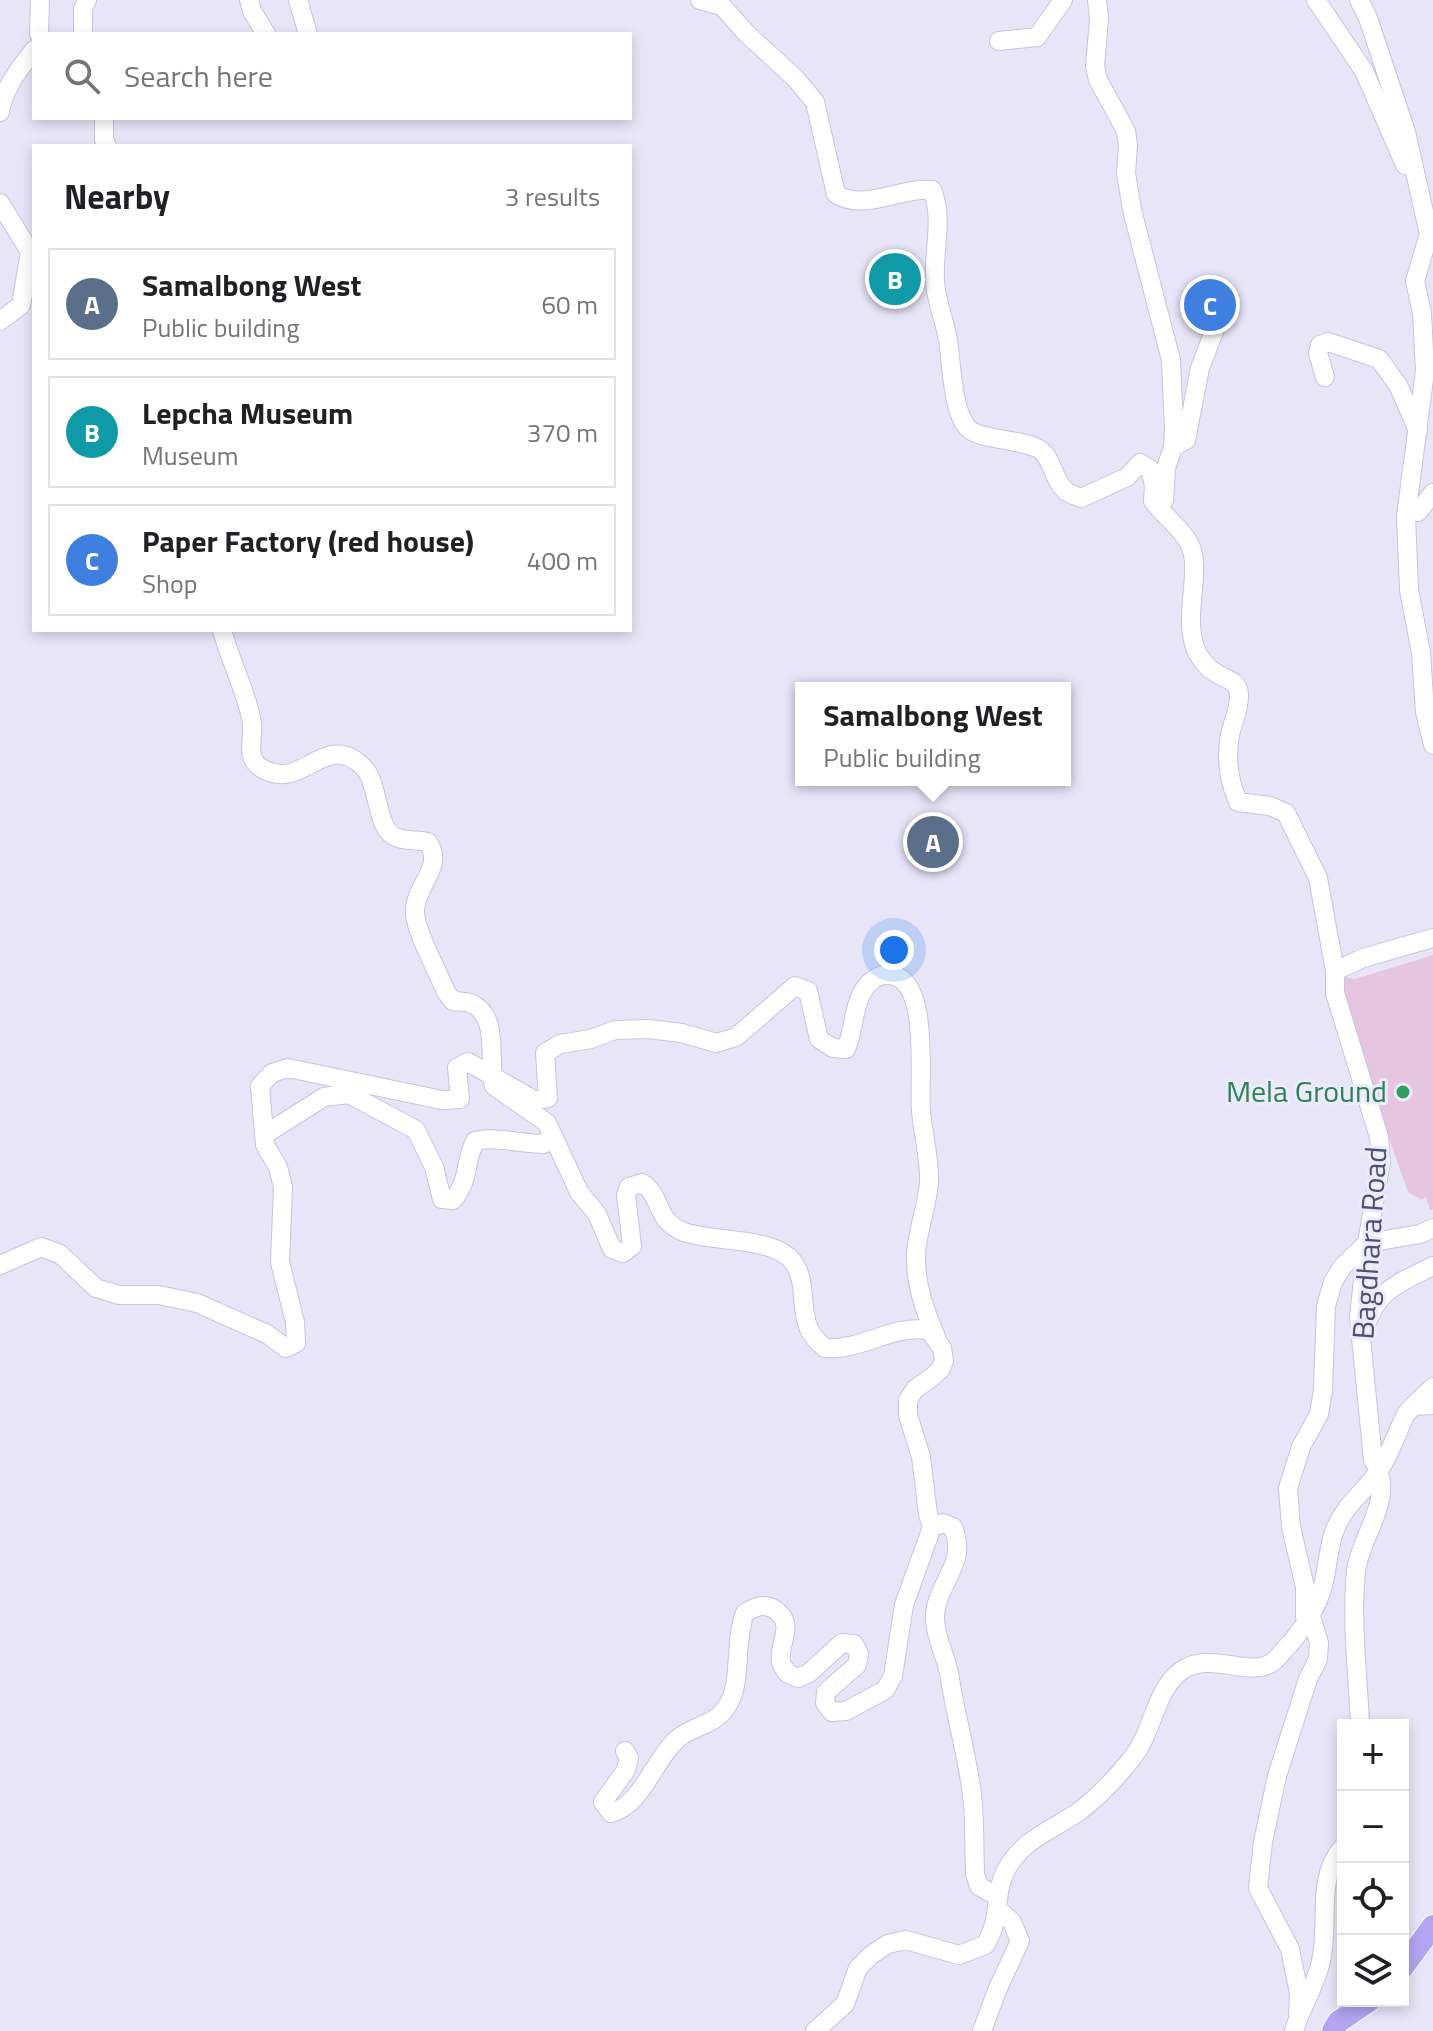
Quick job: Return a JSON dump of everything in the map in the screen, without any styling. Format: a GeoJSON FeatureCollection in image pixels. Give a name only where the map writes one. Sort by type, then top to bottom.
{"type":"FeatureCollection","features":[{"type":"Feature","properties":{"kind":"main road"},"geometry":{"type":"LineString","coordinates":[[1409,1959],[1433,1926]]}},
{"type":"Feature","properties":{"kind":"main road"},"geometry":{"type":"LineString","coordinates":[[1333,2031],[1338,2022],[1360,2007]]}},
{"type":"Feature","properties":{"kind":"street"},"geometry":{"type":"LineString","coordinates":[[39,32],[40,0]]}},
{"type":"Feature","properties":{"kind":"street"},"geometry":{"type":"LineString","coordinates":[[83,32],[83,9],[87,0]]}},
{"type":"Feature","properties":{"kind":"street"},"geometry":{"type":"LineString","coordinates":[[249,0],[265,32]]}},
{"type":"Feature","properties":{"kind":"street"},"geometry":{"type":"LineString","coordinates":[[298,0],[307,32]]}},
{"type":"Feature","properties":{"kind":"street"},"geometry":{"type":"LineString","coordinates":[[700,0],[722,6],[815,102],[836,194],[847,200],[868,200],[920,189],[932,190],[939,205],[935,280],[938,306],[947,333],[955,396],[963,422],[971,432],[1043,451],[1064,490],[1081,498],[1127,477],[1140,463],[1150,469],[1154,485],[1153,501],[1169,518]]}},
{"type":"Feature","properties":{"kind":"street"},"geometry":{"type":"LineString","coordinates":[[999,41],[1037,37],[1063,0]]}},
{"type":"Feature","properties":{"kind":"street"},"geometry":{"type":"LineString","coordinates":[[1097,0],[1099,19],[1095,66],[1098,80],[1126,131],[1126,173],[1132,210],[1171,360],[1173,447],[1164,488],[1169,518]]}},
{"type":"Feature","properties":{"kind":"street"},"geometry":{"type":"LineString","coordinates":[[1316,0],[1364,71],[1424,203]]}},
{"type":"Feature","properties":{"kind":"street"},"geometry":{"type":"LineString","coordinates":[[1359,0],[1368,18],[1406,132],[1429,234],[1415,281],[1422,313],[1425,371],[1406,516],[1409,590],[1421,653],[1425,712],[1433,745]]}},
{"type":"Feature","properties":{"kind":"street"},"geometry":{"type":"LineString","coordinates":[[0,112],[15,74],[32,53]]}},
{"type":"Feature","properties":{"kind":"street"},"geometry":{"type":"LineString","coordinates":[[104,120],[106,144]]}},
{"type":"Feature","properties":{"kind":"street"},"geometry":{"type":"LineString","coordinates":[[0,203],[30,252],[21,305],[0,321]]}},
{"type":"Feature","properties":{"kind":"street"},"geometry":{"type":"LineString","coordinates":[[1418,300],[1433,262]]}},
{"type":"Feature","properties":{"kind":"street"},"geometry":{"type":"LineString","coordinates":[[1173,447],[1186,440],[1200,368],[1215,329]]}},
{"type":"Feature","properties":{"kind":"street"},"geometry":{"type":"LineString","coordinates":[[1325,377],[1318,353],[1320,345],[1328,342],[1379,359],[1398,385],[1418,431]]}},
{"type":"Feature","properties":{"kind":"street"},"geometry":{"type":"LineString","coordinates":[[1418,512],[1433,493]]}},
{"type":"Feature","properties":{"kind":"street","name":"Bagdhara Road"},"geometry":{"type":"LineString","coordinates":[[1169,518],[1191,545],[1195,569],[1190,598],[1190,625],[1195,649],[1212,671],[1234,683],[1239,692],[1229,742],[1229,782],[1238,802],[1270,806],[1286,813],[1318,878],[1335,971],[1335,993],[1379,1137],[1381,1162],[1367,1243],[1359,1317],[1373,1460],[1380,1470]]}},
{"type":"Feature","properties":{"kind":"street"},"geometry":{"type":"LineString","coordinates":[[223,632],[252,725],[250,750],[254,762],[265,771],[285,774],[298,772],[325,755],[339,753],[353,759],[365,768],[372,780],[382,821],[389,832],[395,838],[428,842],[434,851],[435,863],[417,899],[414,913],[446,992],[453,1001],[472,1004],[482,1012],[492,1035],[494,1086],[547,1123],[579,1192],[597,1214],[616,1251],[623,1253],[632,1246],[626,1195],[629,1187],[642,1183],[648,1186],[662,1217],[672,1227],[711,1238],[767,1246],[782,1252],[794,1262],[800,1275],[809,1330],[825,1348],[838,1349],[860,1344],[914,1327],[929,1330],[936,1337]]}},
{"type":"Feature","properties":{"kind":"street"},"geometry":{"type":"LineString","coordinates":[[1335,971],[1363,958],[1433,938]]}},
{"type":"Feature","properties":{"kind":"street"},"geometry":{"type":"LineString","coordinates":[[0,1265],[41,1247],[60,1254],[96,1288],[119,1295],[159,1295],[197,1303],[267,1334],[286,1348],[296,1343],[295,1322],[280,1262],[283,1187],[278,1167],[265,1145],[260,1086],[272,1073],[288,1068],[442,1100],[460,1099],[457,1068],[468,1062],[534,1100],[548,1098],[545,1053],[560,1044],[591,1039],[615,1030],[648,1029],[682,1033],[716,1043],[736,1037],[795,986],[808,991],[819,1039],[833,1048],[846,1049],[852,1036],[859,997],[871,980],[887,975],[901,978],[914,1000],[922,1047],[921,1114],[927,1144],[929,1182],[916,1254],[918,1285],[944,1361],[940,1370],[915,1389],[908,1400],[908,1415],[921,1457],[932,1527],[904,1605],[893,1676],[885,1690],[846,1711],[832,1712],[825,1703],[826,1692],[857,1665],[859,1654],[854,1644],[842,1643],[809,1673],[798,1678],[787,1673],[781,1661],[787,1634],[783,1617],[771,1607],[759,1605],[745,1613],[738,1630],[735,1687],[729,1704],[717,1718],[680,1737],[622,1810],[611,1813],[603,1802],[626,1770],[629,1758],[625,1751]]}},
{"type":"Feature","properties":{"kind":"street"},"geometry":{"type":"LineString","coordinates":[[264,1135],[324,1097],[349,1094],[416,1130],[434,1167],[442,1199],[453,1200],[464,1187],[475,1141],[491,1137],[522,1144],[544,1144],[552,1135]]}},
{"type":"Feature","properties":{"kind":"street"},"geometry":{"type":"LineString","coordinates":[[1296,2024],[1299,1993],[1290,1949],[1258,1888],[1263,1842],[1277,1776],[1308,1679],[1318,1659],[1319,1643],[1307,1618],[1305,1587],[1291,1527],[1288,1488],[1301,1447],[1319,1414],[1323,1390],[1326,1306],[1333,1282],[1342,1267],[1367,1243],[1420,1234],[1433,1228]]}},
{"type":"Feature","properties":{"kind":"street"},"geometry":{"type":"LineString","coordinates":[[1360,1342],[1371,1310],[1381,1296],[1433,1266]]}},
{"type":"Feature","properties":{"kind":"street"},"geometry":{"type":"LineString","coordinates":[[815,2031],[845,2004],[858,1968],[888,1944],[906,1940],[959,1955],[985,1945],[993,1933],[1005,1872],[1016,1855],[1039,1834],[1080,1810],[1135,1756],[1163,1694],[1175,1676],[1197,1664],[1217,1662],[1262,1666],[1273,1662],[1307,1618],[1323,1586],[1335,1529],[1346,1508],[1380,1470],[1406,1414],[1433,1387]]}},
{"type":"Feature","properties":{"kind":"street"},"geometry":{"type":"LineString","coordinates":[[1413,1406],[1433,1405]]}},
{"type":"Feature","properties":{"kind":"street"},"geometry":{"type":"LineString","coordinates":[[1360,1719],[1355,1631],[1357,1569],[1362,1548],[1377,1515],[1382,1490],[1380,1470]]}},
{"type":"Feature","properties":{"kind":"street"},"geometry":{"type":"LineString","coordinates":[[932,1527],[943,1523],[953,1527],[958,1540],[958,1554],[935,1605],[935,1624],[950,1675],[952,1700],[972,1793],[975,1874],[979,1886],[998,1903],[1012,1922],[1020,1941],[982,2031]]}},
{"type":"Feature","properties":{"kind":"street"},"geometry":{"type":"LineString","coordinates":[[1296,2024],[1321,1964],[1326,1885],[1329,1868],[1337,1856]]}},
{"type":"Feature","properties":{"kind":"shaded area","name":"Mela Ground"},"geometry":{"type":"Polygon","coordinates":[[[1433,955],[1433,1209],[1430,1210],[1426,1196],[1422,1200],[1408,1192],[1337,992],[1339,976],[1355,979],[1433,955]]]}},
{"type":"Feature","properties":{"kind":"place","name":"Lepcha Museum"},"geometry":{"type":"Point","coordinates":[895,279]}},
{"type":"Feature","properties":{"kind":"place","name":"Paper Factory (red house)"},"geometry":{"type":"Point","coordinates":[1210,305]}},
{"type":"Feature","properties":{"kind":"place","name":"Samalbong West"},"geometry":{"type":"Point","coordinates":[933,842]}},
{"type":"Feature","properties":{"kind":"place","name":"Mela Ground"},"geometry":{"type":"Point","coordinates":[1403,1092]}}]}
